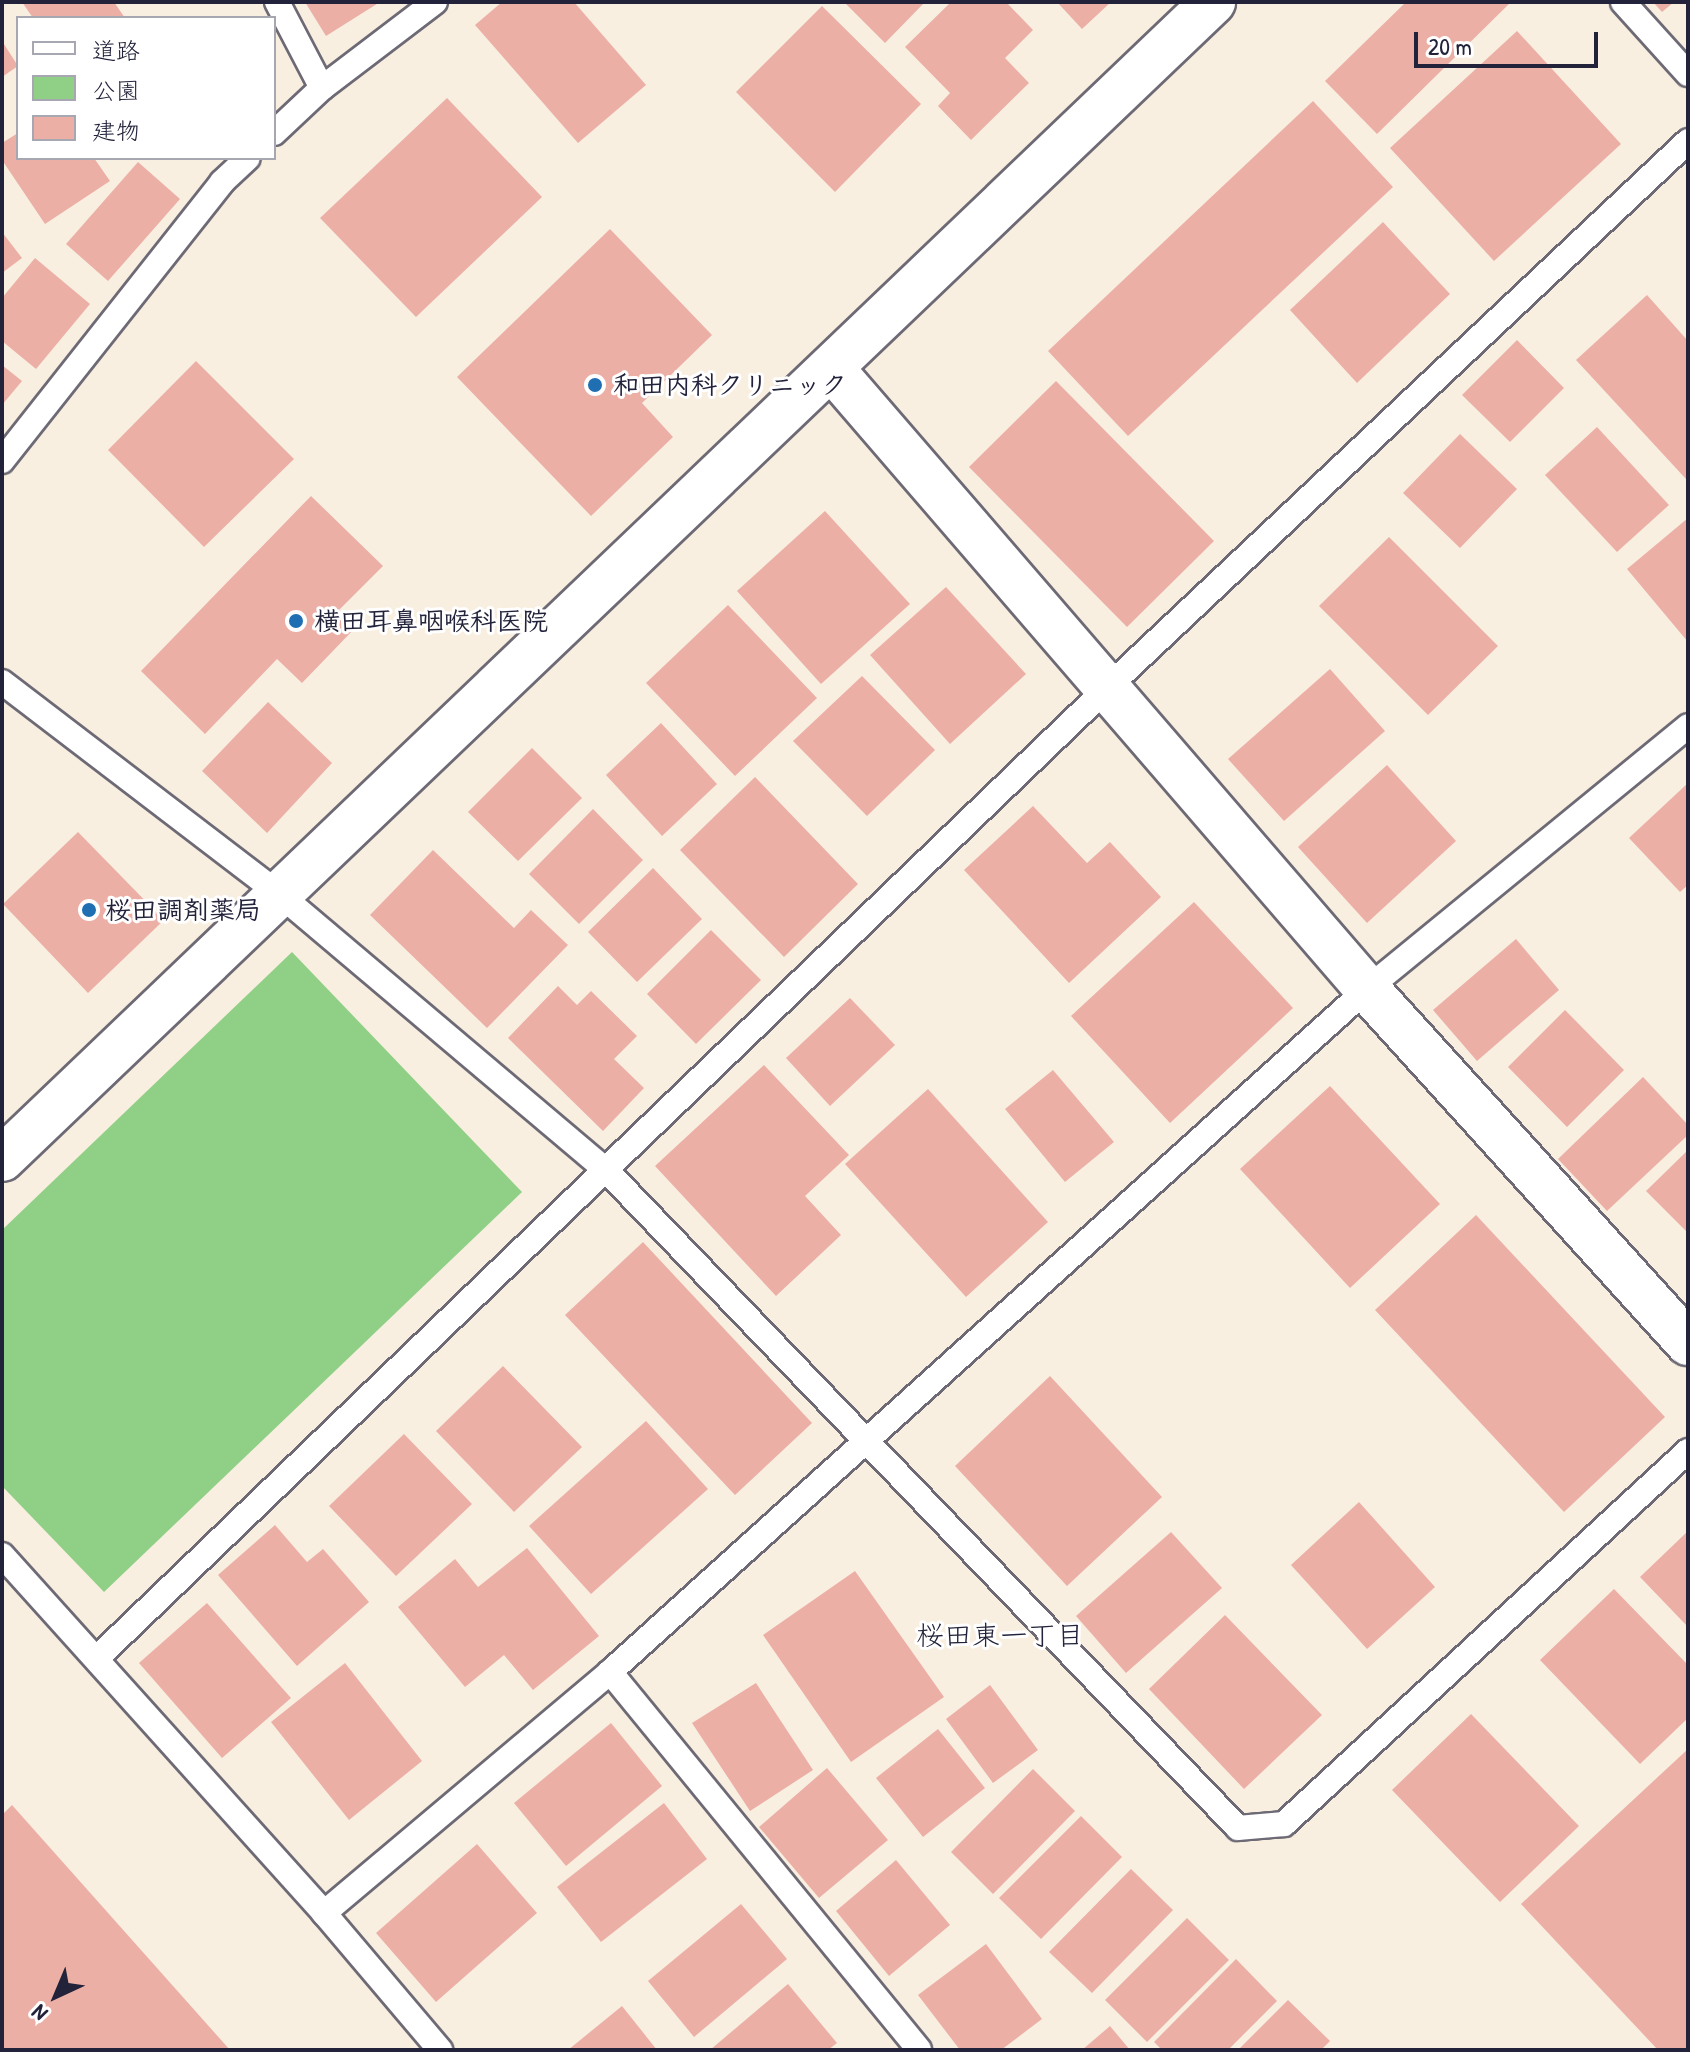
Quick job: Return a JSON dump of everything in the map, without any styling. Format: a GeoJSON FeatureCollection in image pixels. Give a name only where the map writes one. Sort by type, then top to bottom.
{"type":"FeatureCollection","features":[{"type":"Feature","properties":{"kind":"street"},"geometry":{"type":"LineString","coordinates":[[2,1159],[1213,2]]}},
{"type":"Feature","properties":{"kind":"street"},"geometry":{"type":"LineString","coordinates":[[832,369],[1367,989],[1688,1343]]}},
{"type":"Feature","properties":{"kind":"lane"},"geometry":{"type":"LineString","coordinates":[[277,2],[322,88]]}},
{"type":"Feature","properties":{"kind":"lane"},"geometry":{"type":"LineString","coordinates":[[276,131],[322,88],[435,2]]}},
{"type":"Feature","properties":{"kind":"lane"},"geometry":{"type":"LineString","coordinates":[[1623,2],[1688,74]]}},
{"type":"Feature","properties":{"kind":"lane"},"geometry":{"type":"LineString","coordinates":[[97,1658],[1107,688],[1688,141]]}},
{"type":"Feature","properties":{"kind":"lane"},"geometry":{"type":"LineString","coordinates":[[2,461],[222,182],[246,160]]}},
{"type":"Feature","properties":{"kind":"lane"},"geometry":{"type":"LineString","coordinates":[[2,682],[278,893],[606,1170],[1238,1828],[1284,1824],[1688,1451]]}},
{"type":"Feature","properties":{"kind":"lane"},"geometry":{"type":"LineString","coordinates":[[324,1913],[610,1672],[1367,989],[1688,726]]}},
{"type":"Feature","properties":{"kind":"lane"},"geometry":{"type":"LineString","coordinates":[[2,1555],[324,1913],[440,2050]]}},
{"type":"Feature","properties":{"kind":"lane"},"geometry":{"type":"LineString","coordinates":[[610,1672],[919,2050]]}},
{"type":"Feature","properties":{"kind":"green space"},"geometry":{"type":"Polygon","coordinates":[[[292,952],[522,1192],[104,1592],[2,1486],[2,1230],[292,952]]]}},
{"type":"Feature","properties":{"kind":"building"},"geometry":{"type":"Polygon","coordinates":[[[22,2],[114,2],[124,16],[32,16],[22,2]]]}},
{"type":"Feature","properties":{"kind":"building"},"geometry":{"type":"Polygon","coordinates":[[[305,2],[380,2],[326,36],[305,2]]]}},
{"type":"Feature","properties":{"kind":"building"},"geometry":{"type":"Polygon","coordinates":[[[502,2],[574,2],[646,85],[578,143],[475,25],[502,2]]]}},
{"type":"Feature","properties":{"kind":"building"},"geometry":{"type":"Polygon","coordinates":[[[844,2],[925,2],[885,43],[844,2]]]}},
{"type":"Feature","properties":{"kind":"building"},"geometry":{"type":"Polygon","coordinates":[[[951,2],[1006,2],[1033,30],[1005,58],[1029,83],[971,140],[938,106],[950,93],[905,47],[951,2]]]}},
{"type":"Feature","properties":{"kind":"building"},"geometry":{"type":"Polygon","coordinates":[[[1057,2],[1111,2],[1082,29],[1057,2]]]}},
{"type":"Feature","properties":{"kind":"building"},"geometry":{"type":"Polygon","coordinates":[[[1406,2],[1511,2],[1377,134],[1325,81],[1406,2]]]}},
{"type":"Feature","properties":{"kind":"building"},"geometry":{"type":"Polygon","coordinates":[[[1653,2],[1674,2],[1662,12],[1653,2]]]}},
{"type":"Feature","properties":{"kind":"building"},"geometry":{"type":"Polygon","coordinates":[[[822,6],[921,104],[835,192],[736,92],[822,6]]]}},
{"type":"Feature","properties":{"kind":"building"},"geometry":{"type":"Polygon","coordinates":[[[1517,31],[1621,144],[1494,261],[1390,148],[1517,31]]]}},
{"type":"Feature","properties":{"kind":"building"},"geometry":{"type":"Polygon","coordinates":[[[2,41],[16,67],[2,77],[2,41]]]}},
{"type":"Feature","properties":{"kind":"building"},"geometry":{"type":"Polygon","coordinates":[[[447,98],[542,197],[416,317],[320,218],[447,98]]]}},
{"type":"Feature","properties":{"kind":"building"},"geometry":{"type":"Polygon","coordinates":[[[1313,101],[1393,187],[1128,436],[1048,351],[1313,101]]]}},
{"type":"Feature","properties":{"kind":"building"},"geometry":{"type":"Polygon","coordinates":[[[16,134],[16,160],[95,160],[110,181],[45,224],[2,160],[2,143],[16,134]]]}},
{"type":"Feature","properties":{"kind":"building"},"geometry":{"type":"Polygon","coordinates":[[[138,162],[180,199],[108,281],[66,244],[138,162]]]}},
{"type":"Feature","properties":{"kind":"building"},"geometry":{"type":"Polygon","coordinates":[[[1383,222],[1450,294],[1357,383],[1290,310],[1383,222]]]}},
{"type":"Feature","properties":{"kind":"building"},"geometry":{"type":"Polygon","coordinates":[[[610,229],[712,335],[642,403],[673,437],[591,516],[457,377],[610,229]]]}},
{"type":"Feature","properties":{"kind":"building"},"geometry":{"type":"Polygon","coordinates":[[[2,232],[22,258],[2,273],[2,232]]]}},
{"type":"Feature","properties":{"kind":"building"},"geometry":{"type":"Polygon","coordinates":[[[35,258],[90,304],[36,369],[2,341],[2,298],[35,258]]]}},
{"type":"Feature","properties":{"kind":"building"},"geometry":{"type":"Polygon","coordinates":[[[1647,295],[1688,341],[1686,479],[1576,360],[1647,295]]]}},
{"type":"Feature","properties":{"kind":"building"},"geometry":{"type":"Polygon","coordinates":[[[1517,340],[1564,388],[1510,442],[1462,395],[1517,340]]]}},
{"type":"Feature","properties":{"kind":"building"},"geometry":{"type":"Polygon","coordinates":[[[196,361],[294,459],[204,547],[108,450],[196,361]]]}},
{"type":"Feature","properties":{"kind":"building"},"geometry":{"type":"Polygon","coordinates":[[[2,365],[22,381],[2,405],[2,365]]]}},
{"type":"Feature","properties":{"kind":"building"},"geometry":{"type":"Polygon","coordinates":[[[1056,381],[1214,541],[1127,627],[969,467],[1056,381]]]}},
{"type":"Feature","properties":{"kind":"building"},"geometry":{"type":"Polygon","coordinates":[[[1597,427],[1669,505],[1617,552],[1545,475],[1597,427]]]}},
{"type":"Feature","properties":{"kind":"building"},"geometry":{"type":"Polygon","coordinates":[[[1460,434],[1517,489],[1460,548],[1403,493],[1460,434]]]}},
{"type":"Feature","properties":{"kind":"building"},"geometry":{"type":"Polygon","coordinates":[[[311,496],[383,566],[339,610],[357,626],[302,683],[277,659],[205,734],[141,671],[311,496]]]}},
{"type":"Feature","properties":{"kind":"building"},"geometry":{"type":"Polygon","coordinates":[[[825,511],[910,604],[821,684],[737,591],[825,511]]]}},
{"type":"Feature","properties":{"kind":"building"},"geometry":{"type":"Polygon","coordinates":[[[1688,518],[1688,642],[1627,569],[1688,518]]]}},
{"type":"Feature","properties":{"kind":"building"},"geometry":{"type":"Polygon","coordinates":[[[1389,537],[1498,646],[1428,715],[1319,606],[1389,537]]]}},
{"type":"Feature","properties":{"kind":"building"},"geometry":{"type":"Polygon","coordinates":[[[946,587],[1026,674],[950,744],[870,655],[946,587]]]}},
{"type":"Feature","properties":{"kind":"building"},"geometry":{"type":"Polygon","coordinates":[[[728,605],[817,698],[735,776],[646,683],[728,605]]]}},
{"type":"Feature","properties":{"kind":"building"},"geometry":{"type":"Polygon","coordinates":[[[1330,669],[1385,731],[1284,821],[1228,759],[1330,669]]]}},
{"type":"Feature","properties":{"kind":"building"},"geometry":{"type":"Polygon","coordinates":[[[862,676],[935,750],[867,816],[793,741],[862,676]]]}},
{"type":"Feature","properties":{"kind":"building"},"geometry":{"type":"Polygon","coordinates":[[[268,702],[332,763],[267,833],[202,771],[268,702]]]}},
{"type":"Feature","properties":{"kind":"building"},"geometry":{"type":"Polygon","coordinates":[[[661,723],[717,784],[662,836],[606,775],[661,723]]]}},
{"type":"Feature","properties":{"kind":"building"},"geometry":{"type":"Polygon","coordinates":[[[532,748],[582,798],[518,861],[468,812],[532,748]]]}},
{"type":"Feature","properties":{"kind":"building"},"geometry":{"type":"Polygon","coordinates":[[[1387,765],[1456,841],[1367,923],[1298,847],[1387,765]]]}},
{"type":"Feature","properties":{"kind":"building"},"geometry":{"type":"Polygon","coordinates":[[[755,777],[858,884],[784,957],[680,850],[755,777]]]}},
{"type":"Feature","properties":{"kind":"building"},"geometry":{"type":"Polygon","coordinates":[[[1688,783],[1688,885],[1680,892],[1629,838],[1688,783]]]}},
{"type":"Feature","properties":{"kind":"building"},"geometry":{"type":"Polygon","coordinates":[[[1033,806],[1087,863],[1110,842],[1161,897],[1069,983],[964,870],[1033,806]]]}},
{"type":"Feature","properties":{"kind":"building"},"geometry":{"type":"Polygon","coordinates":[[[593,809],[643,860],[579,924],[529,874],[593,809]]]}},
{"type":"Feature","properties":{"kind":"building"},"geometry":{"type":"Polygon","coordinates":[[[78,832],[164,920],[88,993],[3,904],[78,832]]]}},
{"type":"Feature","properties":{"kind":"building"},"geometry":{"type":"Polygon","coordinates":[[[433,850],[514,928],[531,910],[568,945],[487,1028],[370,915],[433,850]]]}},
{"type":"Feature","properties":{"kind":"building"},"geometry":{"type":"Polygon","coordinates":[[[653,868],[702,919],[637,982],[588,932],[653,868]]]}},
{"type":"Feature","properties":{"kind":"building"},"geometry":{"type":"Polygon","coordinates":[[[1194,902],[1293,1008],[1170,1123],[1071,1016],[1194,902]]]}},
{"type":"Feature","properties":{"kind":"building"},"geometry":{"type":"Polygon","coordinates":[[[711,930],[761,980],[696,1044],[647,994],[711,930]]]}},
{"type":"Feature","properties":{"kind":"building"},"geometry":{"type":"Polygon","coordinates":[[[1516,939],[1559,990],[1477,1061],[1433,1010],[1516,939]]]}},
{"type":"Feature","properties":{"kind":"building"},"geometry":{"type":"Polygon","coordinates":[[[558,986],[577,1005],[591,991],[637,1036],[614,1059],[644,1088],[603,1131],[508,1038],[558,986]]]}},
{"type":"Feature","properties":{"kind":"building"},"geometry":{"type":"Polygon","coordinates":[[[850,998],[895,1045],[830,1106],[786,1058],[850,998]]]}},
{"type":"Feature","properties":{"kind":"building"},"geometry":{"type":"Polygon","coordinates":[[[1565,1010],[1624,1070],[1567,1127],[1508,1067],[1565,1010]]]}},
{"type":"Feature","properties":{"kind":"building"},"geometry":{"type":"Polygon","coordinates":[[[764,1065],[849,1155],[805,1196],[841,1235],[776,1296],[655,1166],[764,1065]]]}},
{"type":"Feature","properties":{"kind":"building"},"geometry":{"type":"Polygon","coordinates":[[[1053,1070],[1114,1142],[1065,1182],[1005,1109],[1053,1070]]]}},
{"type":"Feature","properties":{"kind":"building"},"geometry":{"type":"Polygon","coordinates":[[[1643,1077],[1688,1125],[1688,1135],[1607,1211],[1558,1159],[1643,1077]]]}},
{"type":"Feature","properties":{"kind":"building"},"geometry":{"type":"Polygon","coordinates":[[[1330,1086],[1440,1204],[1350,1288],[1240,1169],[1330,1086]]]}},
{"type":"Feature","properties":{"kind":"building"},"geometry":{"type":"Polygon","coordinates":[[[928,1089],[1048,1222],[966,1297],[845,1164],[928,1089]]]}},
{"type":"Feature","properties":{"kind":"building"},"geometry":{"type":"Polygon","coordinates":[[[1688,1150],[1688,1233],[1646,1191],[1688,1150]]]}},
{"type":"Feature","properties":{"kind":"building"},"geometry":{"type":"Polygon","coordinates":[[[1476,1215],[1665,1417],[1564,1512],[1375,1310],[1476,1215]]]}},
{"type":"Feature","properties":{"kind":"building"},"geometry":{"type":"Polygon","coordinates":[[[643,1242],[812,1423],[735,1495],[565,1315],[643,1242]]]}},
{"type":"Feature","properties":{"kind":"building"},"geometry":{"type":"Polygon","coordinates":[[[503,1366],[582,1447],[514,1512],[436,1431],[503,1366]]]}},
{"type":"Feature","properties":{"kind":"building"},"geometry":{"type":"Polygon","coordinates":[[[1050,1376],[1162,1497],[1067,1586],[955,1466],[1050,1376]]]}},
{"type":"Feature","properties":{"kind":"building"},"geometry":{"type":"Polygon","coordinates":[[[646,1421],[708,1489],[591,1594],[529,1526],[646,1421]]]}},
{"type":"Feature","properties":{"kind":"building"},"geometry":{"type":"Polygon","coordinates":[[[404,1434],[472,1504],[396,1576],[329,1506],[404,1434]]]}},
{"type":"Feature","properties":{"kind":"building"},"geometry":{"type":"Polygon","coordinates":[[[1359,1502],[1435,1587],[1367,1649],[1291,1565],[1359,1502]]]}},
{"type":"Feature","properties":{"kind":"building"},"geometry":{"type":"Polygon","coordinates":[[[275,1525],[307,1562],[323,1549],[369,1602],[297,1666],[218,1575],[275,1525]]]}},
{"type":"Feature","properties":{"kind":"building"},"geometry":{"type":"Polygon","coordinates":[[[1688,1531],[1688,1627],[1640,1577],[1688,1531]]]}},
{"type":"Feature","properties":{"kind":"building"},"geometry":{"type":"Polygon","coordinates":[[[1171,1532],[1222,1588],[1126,1673],[1076,1616],[1171,1532]]]}},
{"type":"Feature","properties":{"kind":"building"},"geometry":{"type":"Polygon","coordinates":[[[527,1548],[599,1636],[533,1690],[504,1655],[465,1687],[398,1607],[455,1559],[478,1587],[527,1548]]]}},
{"type":"Feature","properties":{"kind":"building"},"geometry":{"type":"Polygon","coordinates":[[[855,1571],[944,1697],[851,1762],[763,1635],[855,1571]]]}},
{"type":"Feature","properties":{"kind":"building"},"geometry":{"type":"Polygon","coordinates":[[[1614,1589],[1688,1665],[1688,1718],[1640,1764],[1540,1660],[1614,1589]]]}},
{"type":"Feature","properties":{"kind":"building"},"geometry":{"type":"Polygon","coordinates":[[[207,1603],[291,1698],[222,1758],[139,1663],[207,1603]]]}},
{"type":"Feature","properties":{"kind":"building"},"geometry":{"type":"Polygon","coordinates":[[[1225,1615],[1322,1715],[1244,1789],[1149,1689],[1225,1615]]]}},
{"type":"Feature","properties":{"kind":"building"},"geometry":{"type":"Polygon","coordinates":[[[345,1663],[422,1761],[349,1820],[271,1722],[345,1663]]]}},
{"type":"Feature","properties":{"kind":"building"},"geometry":{"type":"Polygon","coordinates":[[[756,1683],[813,1770],[750,1811],[692,1723],[756,1683]]]}},
{"type":"Feature","properties":{"kind":"building"},"geometry":{"type":"Polygon","coordinates":[[[990,1685],[1038,1750],[993,1783],[946,1719],[990,1685]]]}},
{"type":"Feature","properties":{"kind":"building"},"geometry":{"type":"Polygon","coordinates":[[[1471,1714],[1579,1826],[1500,1902],[1392,1790],[1471,1714]]]}},
{"type":"Feature","properties":{"kind":"building"},"geometry":{"type":"Polygon","coordinates":[[[611,1723],[662,1786],[566,1866],[514,1803],[611,1723]]]}},
{"type":"Feature","properties":{"kind":"building"},"geometry":{"type":"Polygon","coordinates":[[[938,1729],[985,1788],[923,1837],[876,1778],[938,1729]]]}},
{"type":"Feature","properties":{"kind":"building"},"geometry":{"type":"Polygon","coordinates":[[[1688,1749],[1688,2050],[1658,2050],[1521,1904],[1688,1749]]]}},
{"type":"Feature","properties":{"kind":"building"},"geometry":{"type":"Polygon","coordinates":[[[827,1768],[888,1840],[819,1898],[759,1827],[827,1768]]]}},
{"type":"Feature","properties":{"kind":"building"},"geometry":{"type":"Polygon","coordinates":[[[1033,1769],[1075,1811],[993,1894],[951,1852],[1033,1769]]]}},
{"type":"Feature","properties":{"kind":"building"},"geometry":{"type":"Polygon","coordinates":[[[664,1803],[707,1859],[601,1942],[557,1887],[664,1803]]]}},
{"type":"Feature","properties":{"kind":"building"},"geometry":{"type":"Polygon","coordinates":[[[12,1805],[230,2050],[2,2050],[2,1815],[12,1805]]]}},
{"type":"Feature","properties":{"kind":"building"},"geometry":{"type":"Polygon","coordinates":[[[1081,1816],[1122,1857],[1041,1939],[999,1898],[1081,1816]]]}},
{"type":"Feature","properties":{"kind":"building"},"geometry":{"type":"Polygon","coordinates":[[[477,1844],[537,1913],[436,2002],[376,1933],[477,1844]]]}},
{"type":"Feature","properties":{"kind":"building"},"geometry":{"type":"Polygon","coordinates":[[[896,1860],[950,1925],[889,1976],[836,1911],[896,1860]]]}},
{"type":"Feature","properties":{"kind":"building"},"geometry":{"type":"Polygon","coordinates":[[[1131,1869],[1173,1910],[1092,1993],[1049,1952],[1131,1869]]]}},
{"type":"Feature","properties":{"kind":"building"},"geometry":{"type":"Polygon","coordinates":[[[741,1904],[787,1959],[694,2037],[648,1981],[741,1904]]]}},
{"type":"Feature","properties":{"kind":"building"},"geometry":{"type":"Polygon","coordinates":[[[1187,1918],[1229,1960],[1147,2042],[1105,2000],[1187,1918]]]}},
{"type":"Feature","properties":{"kind":"building"},"geometry":{"type":"Polygon","coordinates":[[[986,1944],[1042,2019],[1001,2050],[960,2050],[918,1995],[986,1944]]]}},
{"type":"Feature","properties":{"kind":"building"},"geometry":{"type":"Polygon","coordinates":[[[1236,1959],[1277,2001],[1228,2050],[1162,2050],[1154,2042],[1236,1959]]]}},
{"type":"Feature","properties":{"kind":"building"},"geometry":{"type":"Polygon","coordinates":[[[788,1984],[837,2043],[828,2050],[710,2050],[788,1984]]]}},
{"type":"Feature","properties":{"kind":"building"},"geometry":{"type":"Polygon","coordinates":[[[1288,2000],[1330,2041],[1321,2050],[1238,2050],[1288,2000]]]}},
{"type":"Feature","properties":{"kind":"building"},"geometry":{"type":"Polygon","coordinates":[[[622,2006],[657,2050],[568,2050],[622,2006]]]}},
{"type":"Feature","properties":{"kind":"building"},"geometry":{"type":"Polygon","coordinates":[[[1110,2026],[1130,2050],[1082,2050],[1110,2026]]]}},
{"type":"Feature","properties":{"kind":"place","name":"和田内科クリニック"},"geometry":{"type":"Point","coordinates":[595,385]}},
{"type":"Feature","properties":{"kind":"place","name":"横田耳鼻咽喉科医院"},"geometry":{"type":"Point","coordinates":[296,621]}},
{"type":"Feature","properties":{"kind":"place","name":"桜田調剤薬局"},"geometry":{"type":"Point","coordinates":[89,910]}},
{"type":"Feature","properties":{"kind":"district","name":"桜田東一丁目"},"geometry":{"type":"Point","coordinates":[1000,1635]}}]}
